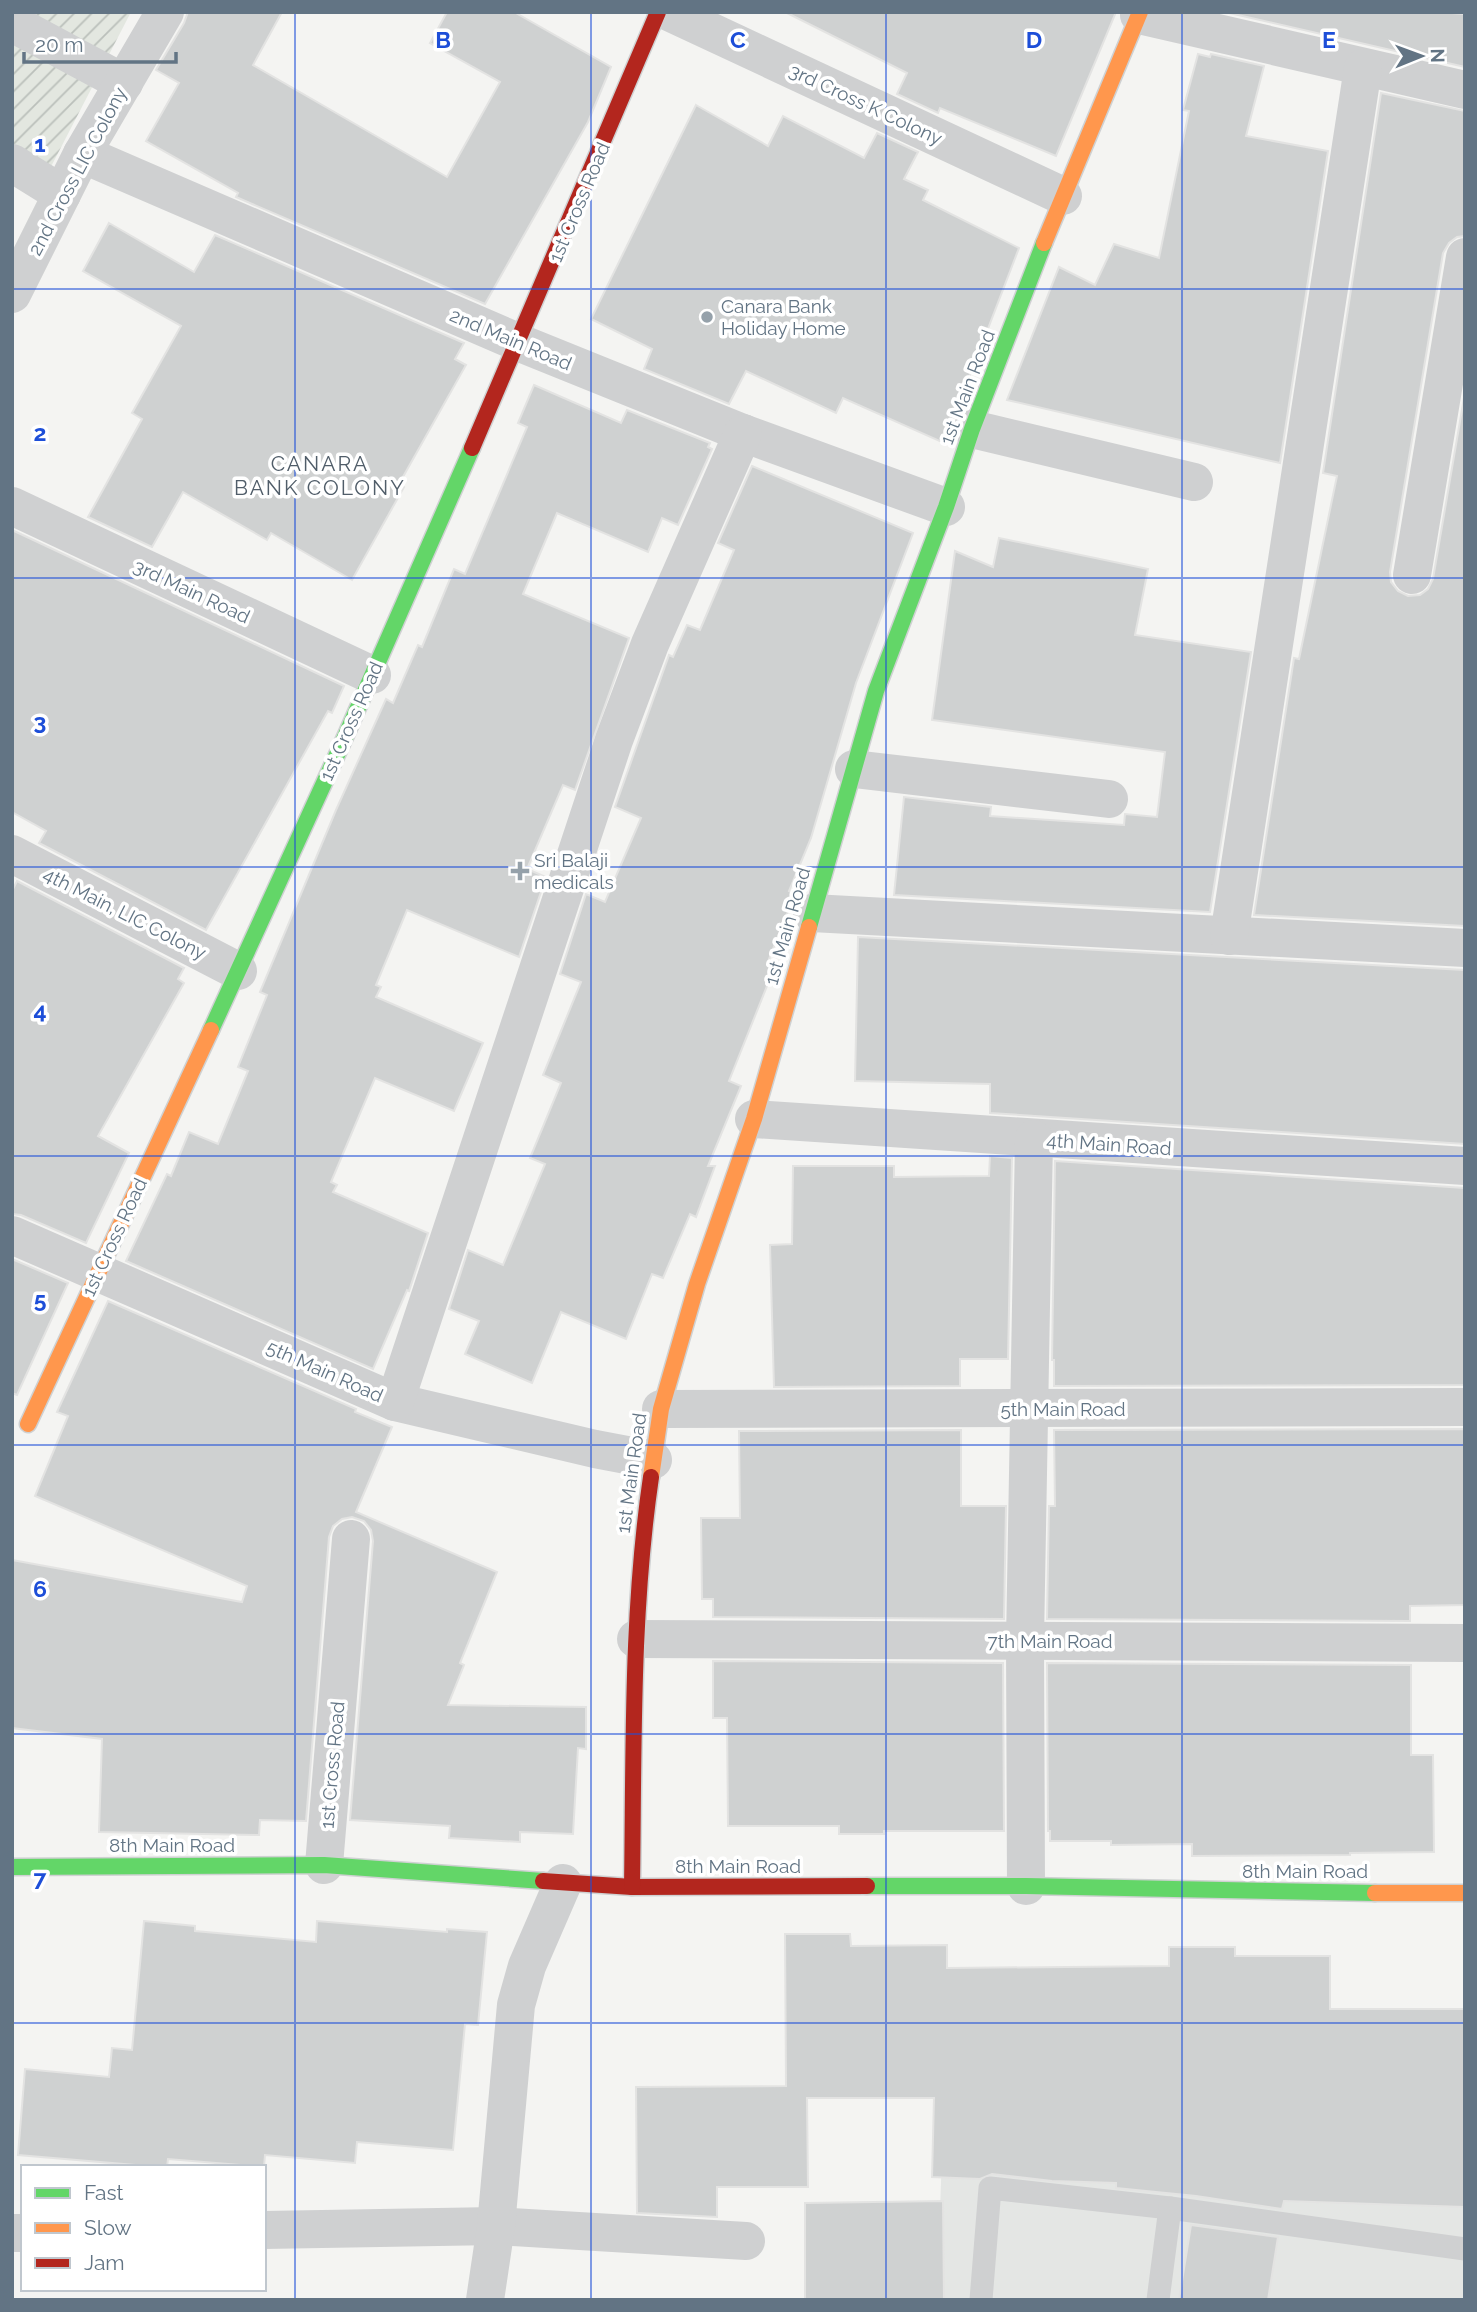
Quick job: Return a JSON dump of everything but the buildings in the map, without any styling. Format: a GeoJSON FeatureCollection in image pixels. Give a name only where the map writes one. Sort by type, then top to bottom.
{"type":"FeatureCollection","features":[{"type":"Feature","properties":{"kind":"street","name":"2nd Cross LIC Colony"},"geometry":{"type":"LineString","coordinates":[[12,294],[82,154],[165,12]]}},
{"type":"Feature","properties":{"kind":"street","name":"1st Cross Road"},"geometry":{"type":"LineString","coordinates":[[28,1424],[372,675],[520,343],[658,12]]}},
{"type":"Feature","properties":{"kind":"street","name":"3rd Cross K Colony"},"geometry":{"type":"LineString","coordinates":[[669,12],[1062,196]]}},
{"type":"Feature","properties":{"kind":"street"},"geometry":{"type":"LineString","coordinates":[[1139,14],[1465,90]]}},
{"type":"Feature","properties":{"kind":"street","name":"1st Main Road"},"geometry":{"type":"LineString","coordinates":[[632,1887],[636,1639],[642,1541],[662,1409],[697,1284],[754,1119],[876,691],[946,507],[972,429],[1062,196],[1139,14]]}},
{"type":"Feature","properties":{"kind":"street"},"geometry":{"type":"LineString","coordinates":[[12,23],[124,83]]}},
{"type":"Feature","properties":{"kind":"street"},"geometry":{"type":"LineString","coordinates":[[1229,936],[1363,68]]}},
{"type":"Feature","properties":{"kind":"street","name":"2nd Main Road"},"geometry":{"type":"LineString","coordinates":[[82,154],[520,343],[743,433],[946,507]]}},
{"type":"Feature","properties":{"kind":"street"},"geometry":{"type":"LineString","coordinates":[[12,163],[62,194]]}},
{"type":"Feature","properties":{"kind":"street"},"geometry":{"type":"LineString","coordinates":[[1412,575],[1465,257]]}},
{"type":"Feature","properties":{"kind":"street"},"geometry":{"type":"LineString","coordinates":[[972,429],[1194,481]]}},
{"type":"Feature","properties":{"kind":"street"},"geometry":{"type":"LineString","coordinates":[[395,1402],[614,740],[650,644],[743,433]]}},
{"type":"Feature","properties":{"kind":"street","name":"3rd Main Road"},"geometry":{"type":"LineString","coordinates":[[12,506],[372,675]]}},
{"type":"Feature","properties":{"kind":"street"},"geometry":{"type":"LineString","coordinates":[[854,769],[1109,799]]}},
{"type":"Feature","properties":{"kind":"street","name":"4th Main, LIC Colony"},"geometry":{"type":"LineString","coordinates":[[12,854],[238,971]]}},
{"type":"Feature","properties":{"kind":"street"},"geometry":{"type":"LineString","coordinates":[[812,913],[1465,948]]}},
{"type":"Feature","properties":{"kind":"street","name":"4th Main Road"},"geometry":{"type":"LineString","coordinates":[[754,1119],[1465,1166]]}},
{"type":"Feature","properties":{"kind":"street"},"geometry":{"type":"LineString","coordinates":[[1026,1886],[1025,1641],[1034,1139]]}},
{"type":"Feature","properties":{"kind":"street","name":"5th Main Road"},"geometry":{"type":"LineString","coordinates":[[12,1235],[395,1402],[653,1460]]}},
{"type":"Feature","properties":{"kind":"street","name":"5th Main Road"},"geometry":{"type":"LineString","coordinates":[[662,1409],[1465,1407]]}},
{"type":"Feature","properties":{"kind":"street","name":"1st Cross Road"},"geometry":{"type":"LineString","coordinates":[[324,1865],[351,1539]]}},
{"type":"Feature","properties":{"kind":"street","name":"7th Main Road"},"geometry":{"type":"LineString","coordinates":[[636,1639],[1465,1643]]}},
{"type":"Feature","properties":{"kind":"street","name":"8th Main Road"},"geometry":{"type":"LineString","coordinates":[[12,1867],[324,1865],[632,1887],[1026,1886],[1264,1892],[1465,1893]]}},
{"type":"Feature","properties":{"kind":"street"},"geometry":{"type":"LineString","coordinates":[[485,2300],[496,2226],[516,2005],[520,1985],[562,1883]]}},
{"type":"Feature","properties":{"kind":"street"},"geometry":{"type":"LineString","coordinates":[[266,2230],[496,2226],[746,2241]]}},
{"type":"Feature","properties":{"kind":"lane"},"geometry":{"type":"LineString","coordinates":[[981,2300],[990,2188],[1170,2208],[1465,2249]]}},
{"type":"Feature","properties":{"kind":"lane"},"geometry":{"type":"LineString","coordinates":[[1158,2300],[1170,2208]]}},
{"type":"Feature","properties":{"kind":"shaded area"},"geometry":{"type":"Polygon","coordinates":[[[12,12],[131,12],[41,186],[12,171],[12,12]]]}},
{"type":"Feature","properties":{"kind":"shaded area"},"geometry":{"type":"Polygon","coordinates":[[[944,2094],[1465,2115],[1465,2300],[937,2300],[944,2094]]]}},
{"type":"Feature","properties":{"kind":"traffic: fast"},"geometry":{"type":"LineString","coordinates":[[809,927],[876,691],[946,507],[972,429],[1044,243]]}},
{"type":"Feature","properties":{"kind":"traffic: fast"},"geometry":{"type":"LineString","coordinates":[[211,1030],[346,735],[472,448]]}},
{"type":"Feature","properties":{"kind":"traffic: fast"},"geometry":{"type":"LineString","coordinates":[[12,1867],[324,1865],[543,1881]]}},
{"type":"Feature","properties":{"kind":"traffic: fast"},"geometry":{"type":"LineString","coordinates":[[867,1886],[1026,1886],[1375,1893]]}},
{"type":"Feature","properties":{"kind":"traffic: slow"},"geometry":{"type":"LineString","coordinates":[[1044,243],[1140,12]]}},
{"type":"Feature","properties":{"kind":"traffic: slow"},"geometry":{"type":"LineString","coordinates":[[651,1477],[661,1409],[697,1284],[754,1119],[809,927]]}},
{"type":"Feature","properties":{"kind":"traffic: slow"},"geometry":{"type":"LineString","coordinates":[[28,1424],[211,1030]]}},
{"type":"Feature","properties":{"kind":"traffic: slow"},"geometry":{"type":"LineString","coordinates":[[1375,1893],[1465,1893]]}},
{"type":"Feature","properties":{"kind":"traffic: jam"},"geometry":{"type":"LineString","coordinates":[[472,448],[658,12]]}},
{"type":"Feature","properties":{"kind":"traffic: jam"},"geometry":{"type":"LineString","coordinates":[[632,1887],[637,1630],[651,1477]]}},
{"type":"Feature","properties":{"kind":"traffic: jam"},"geometry":{"type":"LineString","coordinates":[[543,1881],[632,1887],[867,1886]]}},
{"type":"Feature","properties":{"kind":"place","name":"Canara Bank Holiday Home"},"geometry":{"type":"Point","coordinates":[707,317]}},
{"type":"Feature","properties":{"kind":"place","name":"Sri Balaji medicals"},"geometry":{"type":"Point","coordinates":[520,871]}},
{"type":"Feature","properties":{"kind":"district","name":"CANARA BANK COLONY"},"geometry":{"type":"Point","coordinates":[320,476]}}]}
